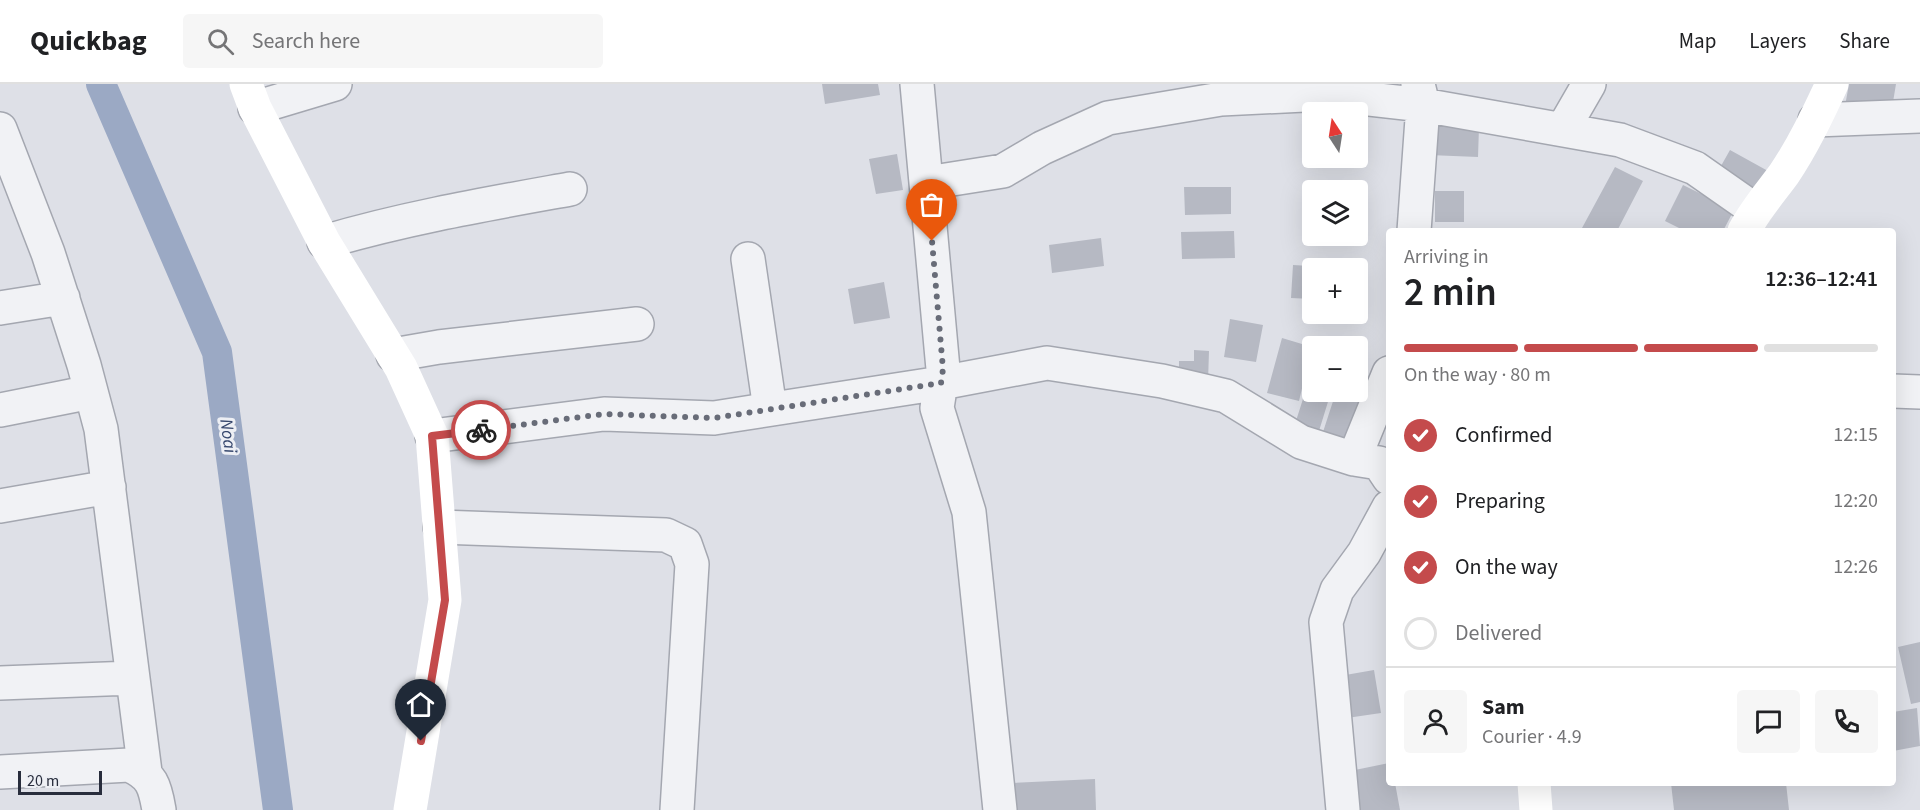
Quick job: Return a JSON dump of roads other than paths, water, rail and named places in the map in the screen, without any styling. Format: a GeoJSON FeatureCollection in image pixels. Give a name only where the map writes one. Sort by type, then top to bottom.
{"type":"FeatureCollection","features":[{"type":"Feature","properties":{"kind":"street"},"geometry":{"type":"LineString","coordinates":[[335,84],[250,96],[324,242],[393,355],[432,436],[445,600],[410,810]]}},
{"type":"Feature","properties":{"kind":"street"},"geometry":{"type":"LineString","coordinates":[[917,84],[943,369],[938,408],[969,512],[1000,810]]}},
{"type":"Feature","properties":{"kind":"street"},"geometry":{"type":"LineString","coordinates":[[1563,129],[1589,84]]}},
{"type":"Feature","properties":{"kind":"street"},"geometry":{"type":"LineString","coordinates":[[927,183],[1003,171],[1042,148],[1108,118],[1221,99],[1325,94],[1420,94],[1563,129],[1620,140],[1695,168],[1750,220],[1785,172],[1815,120],[1832,84]]}},
{"type":"Feature","properties":{"kind":"street"},"geometry":{"type":"LineString","coordinates":[[1414,228],[1420,94]]}},
{"type":"Feature","properties":{"kind":"street"},"geometry":{"type":"LineString","coordinates":[[1815,120],[1920,116]]}},
{"type":"Feature","properties":{"kind":"street"},"geometry":{"type":"LineString","coordinates":[[0,129],[48,253],[101,429],[145,772],[155,789],[159,810]]}},
{"type":"Feature","properties":{"kind":"street"},"geometry":{"type":"LineString","coordinates":[[324,242],[378,225],[570,189]]}},
{"type":"Feature","properties":{"kind":"street"},"geometry":{"type":"LineString","coordinates":[[748,259],[770,410]]}},
{"type":"Feature","properties":{"kind":"street"},"geometry":{"type":"LineString","coordinates":[[0,308],[63,298]]}},
{"type":"Feature","properties":{"kind":"street"},"geometry":{"type":"LineString","coordinates":[[393,355],[439,347],[637,324]]}},
{"type":"Feature","properties":{"kind":"street"},"geometry":{"type":"LineString","coordinates":[[432,436],[604,414],[714,418],[941,383],[1047,363],[1162,381],[1226,396],[1301,442],[1354,459],[1379,463],[1386,474]]}},
{"type":"Feature","properties":{"kind":"street"},"geometry":{"type":"LineString","coordinates":[[1354,459],[1386,380]]}},
{"type":"Feature","properties":{"kind":"street"},"geometry":{"type":"LineString","coordinates":[[1896,391],[1920,392]]}},
{"type":"Feature","properties":{"kind":"street"},"geometry":{"type":"LineString","coordinates":[[0,410],[91,392]]}},
{"type":"Feature","properties":{"kind":"street"},"geometry":{"type":"LineString","coordinates":[[0,506],[109,487]]}},
{"type":"Feature","properties":{"kind":"street"},"geometry":{"type":"LineString","coordinates":[[1343,810],[1326,622],[1337,590],[1364,552],[1386,512]]}},
{"type":"Feature","properties":{"kind":"street"},"geometry":{"type":"LineString","coordinates":[[440,527],[666,535],[685,544],[692,564],[677,810]]}},
{"type":"Feature","properties":{"kind":"street"},"geometry":{"type":"LineString","coordinates":[[0,683],[132,678]]}},
{"type":"Feature","properties":{"kind":"street"},"geometry":{"type":"LineString","coordinates":[[0,772],[129,765],[145,772]]}},
{"type":"Feature","properties":{"kind":"street"},"geometry":{"type":"LineString","coordinates":[[1534,786],[1536,810]]}},
{"type":"Feature","properties":{"kind":"waterway","name":"Noai"},"geometry":{"type":"LineString","coordinates":[[101,84],[217,352],[278,810]]}}]}
